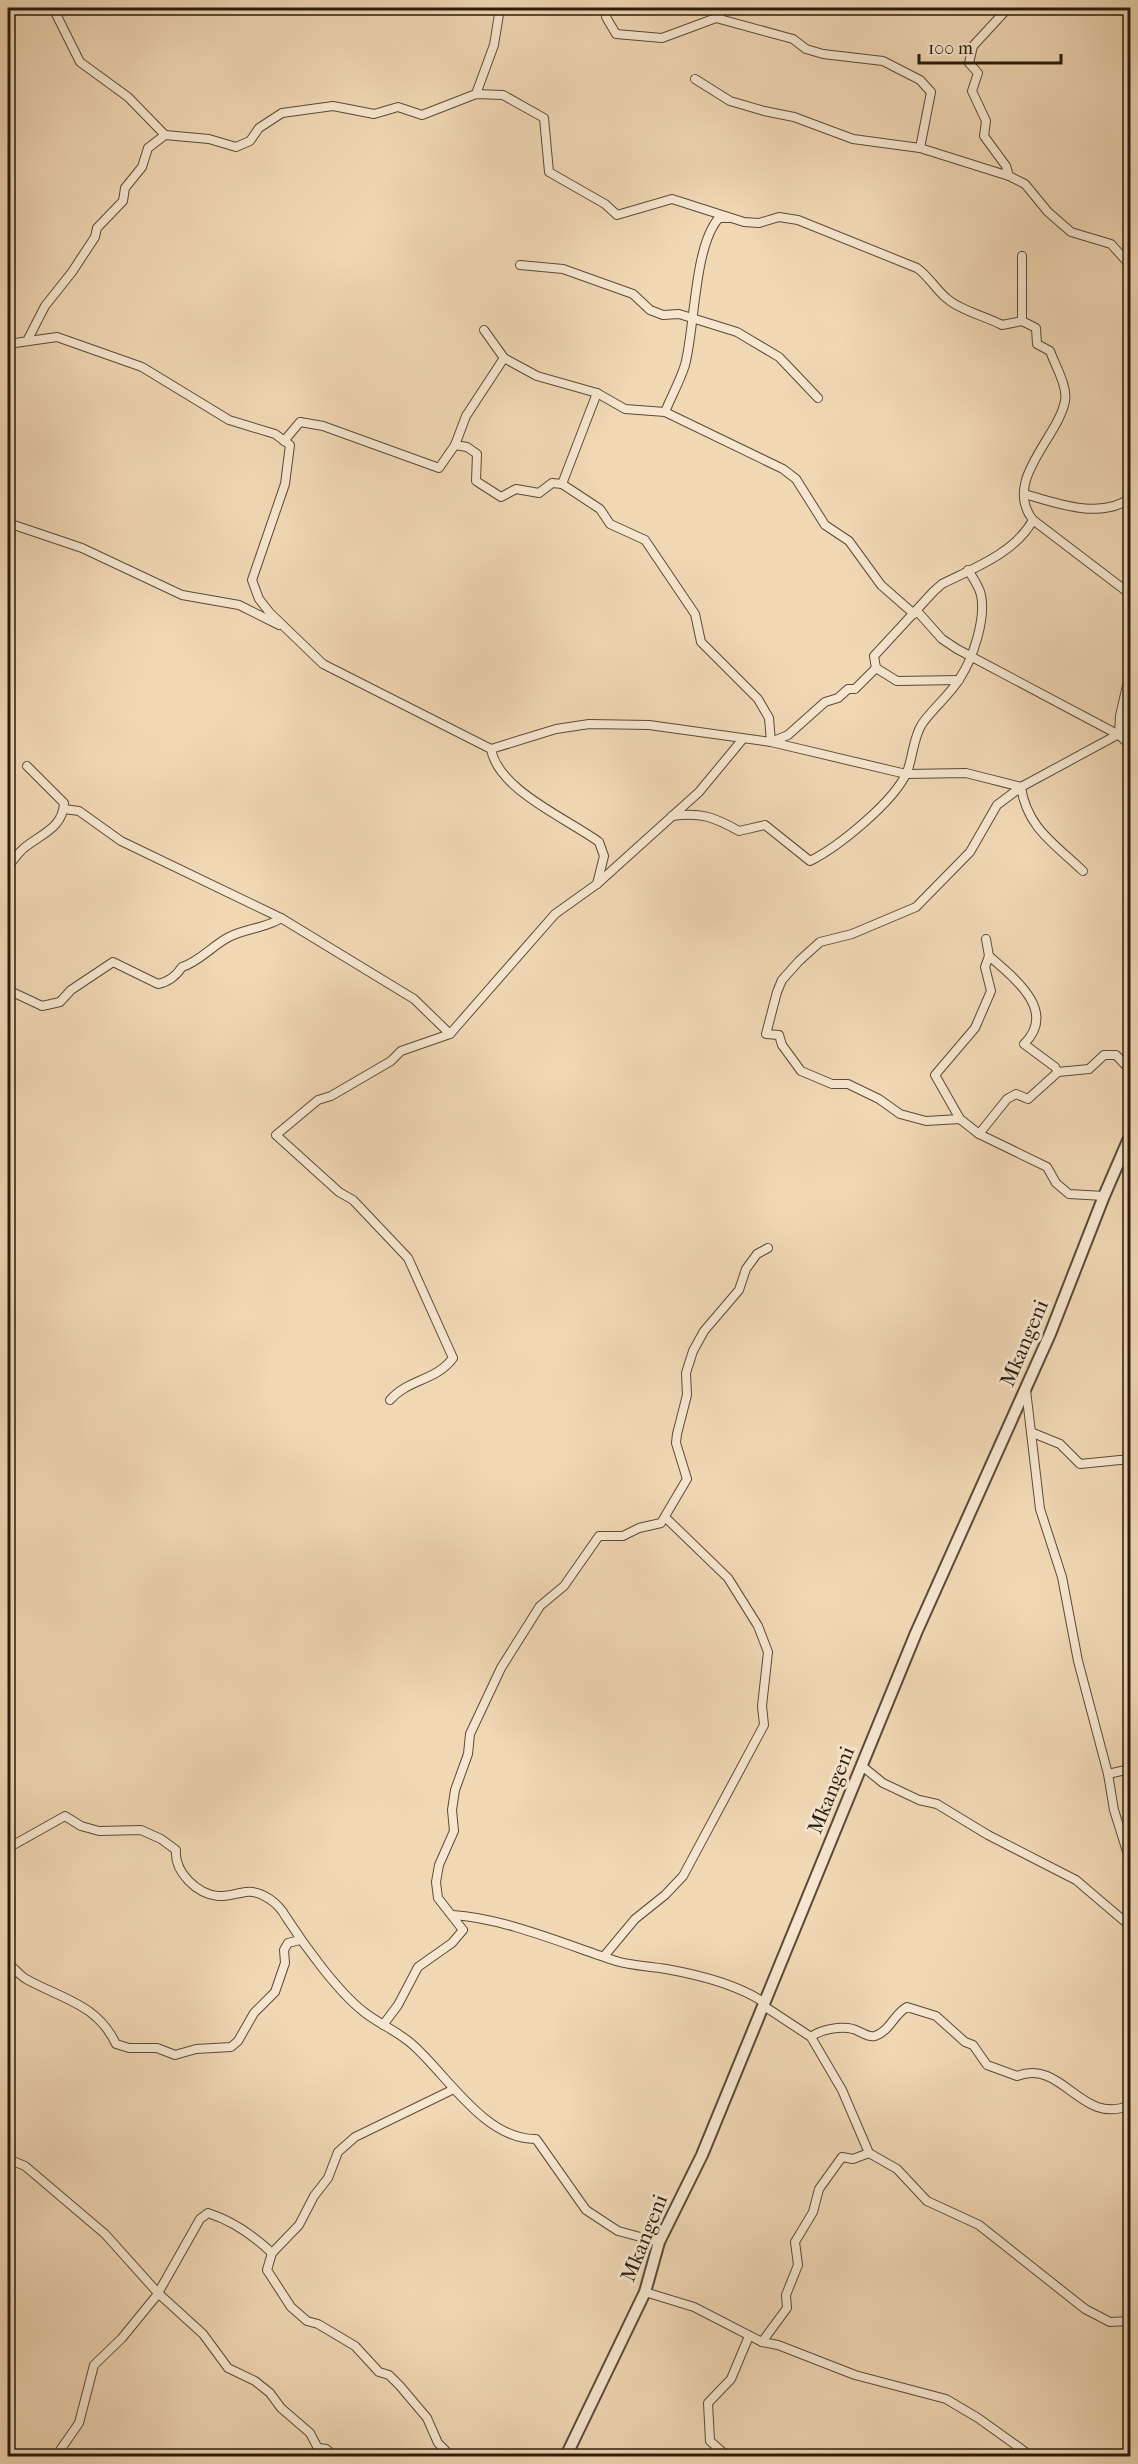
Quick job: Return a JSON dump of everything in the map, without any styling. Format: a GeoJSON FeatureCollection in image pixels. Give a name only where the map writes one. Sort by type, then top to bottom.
{"type":"FeatureCollection","features":[{"type":"Feature","properties":{"kind":"street"},"geometry":{"type":"LineString","coordinates":[[54,8],[80,62],[128,98],[165,135],[209,139],[236,147],[250,141],[259,128],[282,113],[333,106],[374,114],[385,113],[398,107],[422,115],[476,94],[503,95],[544,118],[549,172],[604,204],[617,215],[672,200],[729,218],[759,223],[779,218],[798,220],[864,249],[908,263],[926,275],[941,293],[958,306],[979,313],[1002,325],[1022,321],[1036,328],[1037,344],[1050,351],[1065,400],[1050,438],[1032,462],[1025,494],[1025,511],[1033,520],[1131,594]]}},
{"type":"Feature","properties":{"kind":"street"},"geometry":{"type":"LineString","coordinates":[[476,94],[494,45],[500,8]]}},
{"type":"Feature","properties":{"kind":"street"},"geometry":{"type":"LineString","coordinates":[[606,8],[606,17],[616,34],[662,38],[716,18],[726,8]]}},
{"type":"Feature","properties":{"kind":"street"},"geometry":{"type":"LineString","coordinates":[[1008,8],[973,46],[969,63],[978,73],[972,91],[986,121],[984,136],[1006,166],[1009,176]]}},
{"type":"Feature","properties":{"kind":"street"},"geometry":{"type":"LineString","coordinates":[[716,18],[793,39],[806,49],[823,54],[883,61],[920,80],[931,92],[920,148]]}},
{"type":"Feature","properties":{"kind":"street"},"geometry":{"type":"LineString","coordinates":[[695,79],[730,101],[795,117],[853,139],[920,148],[1009,176],[1025,184],[1048,212],[1071,232],[1111,244],[1131,265]]}},
{"type":"Feature","properties":{"kind":"street"},"geometry":{"type":"LineString","coordinates":[[27,341],[45,306],[72,272],[95,237],[97,228],[123,201],[125,188],[142,167],[148,148],[165,135]]}},
{"type":"Feature","properties":{"kind":"street"},"geometry":{"type":"LineString","coordinates":[[665,412],[685,366],[692,318],[711,230],[719,218],[729,218]]}},
{"type":"Feature","properties":{"kind":"street"},"geometry":{"type":"LineString","coordinates":[[1022,256],[1022,321]]}},
{"type":"Feature","properties":{"kind":"street"},"geometry":{"type":"LineString","coordinates":[[520,265],[563,269],[633,294],[650,310],[663,315],[679,314],[737,332],[779,357],[818,398]]}},
{"type":"Feature","properties":{"kind":"street"},"geometry":{"type":"LineString","coordinates":[[484,330],[504,358],[537,376],[597,393],[625,409],[665,412],[783,469],[796,479],[825,525],[849,542],[881,585],[915,612],[942,639],[1119,735],[1131,745]]}},
{"type":"Feature","properties":{"kind":"street"},"geometry":{"type":"LineString","coordinates":[[8,344],[57,337],[142,367],[229,420],[275,434],[290,445],[285,484],[252,580],[259,599],[323,664],[336,673],[491,749],[556,729],[589,724],[649,725],[742,740],[771,742],[906,774],[966,773],[1021,788]]}},
{"type":"Feature","properties":{"kind":"street"},"geometry":{"type":"LineString","coordinates":[[284,441],[300,422],[322,426],[439,468],[455,445],[466,416],[504,358]]}},
{"type":"Feature","properties":{"kind":"street"},"geometry":{"type":"LineString","coordinates":[[562,484],[597,393]]}},
{"type":"Feature","properties":{"kind":"street"},"geometry":{"type":"LineString","coordinates":[[455,445],[467,447],[477,454],[476,480],[501,497],[516,489],[535,494],[552,483],[562,484],[600,509],[610,524],[645,540],[695,614],[701,642],[758,699],[769,718],[771,742]]}},
{"type":"Feature","properties":{"kind":"street"},"geometry":{"type":"LineString","coordinates":[[1025,494],[1061,503],[1102,509],[1131,498]]}},
{"type":"Feature","properties":{"kind":"street"},"geometry":{"type":"LineString","coordinates":[[959,680],[897,681],[876,668],[874,656],[942,584],[1005,551],[1025,533],[1033,520]]}},
{"type":"Feature","properties":{"kind":"street"},"geometry":{"type":"LineString","coordinates":[[8,523],[82,548],[182,595],[239,605],[288,630]]}},
{"type":"Feature","properties":{"kind":"street"},"geometry":{"type":"LineString","coordinates":[[670,816],[696,813],[719,820],[739,831],[765,825],[810,861],[833,849],[875,813],[906,774],[920,726],[959,680],[971,655],[982,603],[980,593],[968,570]]}},
{"type":"Feature","properties":{"kind":"street"},"geometry":{"type":"LineString","coordinates":[[1119,735],[1120,716],[1131,671],[1128,662],[1131,657]]}},
{"type":"Feature","properties":{"kind":"street"},"geometry":{"type":"LineString","coordinates":[[771,742],[788,735],[825,702],[838,698],[848,689],[855,688],[876,668]]}},
{"type":"Feature","properties":{"kind":"street"},"geometry":{"type":"LineString","coordinates":[[960,1119],[926,1121],[900,1114],[879,1099],[848,1084],[832,1084],[801,1071],[782,1045],[779,1035],[766,1034],[768,1020],[782,980],[820,942],[852,934],[916,908],[969,852],[997,805],[1021,788],[1131,728]]}},
{"type":"Feature","properties":{"kind":"street"},"geometry":{"type":"LineString","coordinates":[[390,1400],[399,1388],[446,1368],[453,1358],[442,1330],[408,1258],[353,1200],[339,1192],[276,1135],[318,1100],[330,1096],[391,1061],[401,1051],[450,1034],[555,914],[597,884],[699,792],[742,740]]}},
{"type":"Feature","properties":{"kind":"street"},"geometry":{"type":"LineString","coordinates":[[491,749],[492,760],[522,791],[599,842],[604,856],[597,884]]}},
{"type":"Feature","properties":{"kind":"street"},"geometry":{"type":"LineString","coordinates":[[8,866],[23,849],[60,821],[64,809],[64,803],[54,790],[27,766]]}},
{"type":"Feature","properties":{"kind":"street"},"geometry":{"type":"LineString","coordinates":[[1021,788],[1024,807],[1037,828],[1083,871]]}},
{"type":"Feature","properties":{"kind":"street"},"geometry":{"type":"LineString","coordinates":[[64,809],[79,811],[121,841],[281,918],[414,999],[450,1034]]}},
{"type":"Feature","properties":{"kind":"street"},"geometry":{"type":"LineString","coordinates":[[8,990],[42,1006],[60,1002],[71,990],[113,962],[158,984],[166,982],[178,974],[182,967],[227,938],[266,923],[276,922],[281,918]]}},
{"type":"Feature","properties":{"kind":"street"},"geometry":{"type":"LineString","coordinates":[[986,939],[989,956],[985,968],[991,991],[975,1028],[935,1074],[960,1119],[979,1134],[1047,1167],[1056,1183],[1069,1194],[1104,1196]]}},
{"type":"Feature","properties":{"kind":"street"},"geometry":{"type":"LineString","coordinates":[[989,956],[1027,990],[1038,1023],[1035,1034],[1024,1044],[1055,1067],[1058,1072]]}},
{"type":"Feature","properties":{"kind":"street"},"geometry":{"type":"LineString","coordinates":[[979,1134],[1006,1099],[1016,1094],[1028,1099],[1058,1072],[1089,1069],[1104,1055],[1116,1055],[1131,1070]]}},
{"type":"Feature","properties":{"kind":"street","name":"Mkangeni"},"geometry":{"type":"LineString","coordinates":[[566,2457],[645,2292],[659,2242],[702,2155],[916,1633],[1050,1334],[1104,1196],[1131,1136]]}},
{"type":"Feature","properties":{"kind":"street"},"geometry":{"type":"LineString","coordinates":[[383,2025],[398,2005],[418,1967],[452,1943],[464,1930],[438,1898],[439,1865],[454,1831],[452,1810],[468,1754],[470,1734],[501,1668],[540,1606],[564,1586],[599,1536],[623,1536],[639,1528],[661,1523],[666,1518],[668,1509],[687,1479],[676,1443],[687,1395],[686,1373],[693,1351],[704,1331],[739,1290],[746,1269],[757,1254],[768,1248]]}},
{"type":"Feature","properties":{"kind":"street"},"geometry":{"type":"LineString","coordinates":[[1026,1389],[1033,1433],[1040,1509],[1062,1577],[1078,1661],[1108,1774],[1114,1810],[1131,1861]]}},
{"type":"Feature","properties":{"kind":"street"},"geometry":{"type":"LineString","coordinates":[[1033,1433],[1060,1444],[1080,1464],[1131,1459]]}},
{"type":"Feature","properties":{"kind":"street"},"geometry":{"type":"LineString","coordinates":[[605,1955],[635,1919],[665,1895],[683,1876],[764,1725],[762,1706],[768,1652],[758,1626],[728,1578],[666,1518]]}},
{"type":"Feature","properties":{"kind":"street"},"geometry":{"type":"LineString","coordinates":[[862,1766],[884,1783],[919,1800],[937,1804],[988,1835],[1076,1880],[1131,1926]]}},
{"type":"Feature","properties":{"kind":"street"},"geometry":{"type":"LineString","coordinates":[[1108,1774],[1131,1769]]}},
{"type":"Feature","properties":{"kind":"street"},"geometry":{"type":"LineString","coordinates":[[8,1848],[65,1816],[81,1826],[99,1831],[141,1830],[176,1850],[175,1859],[181,1873],[203,1890],[217,1896],[249,1892],[266,1896],[283,1911],[300,1940],[363,2012],[411,2042],[474,2110],[512,2134],[526,2140],[536,2139],[586,2210],[618,2231],[659,2242]]}},
{"type":"Feature","properties":{"kind":"street"},"geometry":{"type":"LineString","coordinates":[[453,1915],[467,1916],[541,1935],[615,1960],[708,1979],[747,1991],[811,2037],[842,2090],[869,2153],[897,2169],[927,2200],[979,2224],[1085,2309],[1110,2322],[1131,2321]]}},
{"type":"Feature","properties":{"kind":"street"},"geometry":{"type":"LineString","coordinates":[[8,1964],[22,1977],[61,1995],[104,2022],[116,2044],[129,2048],[157,2048],[175,2055],[196,2049],[231,2047],[238,2041],[254,2013],[275,1992],[285,1963],[284,1950],[288,1942],[300,1940]]}},
{"type":"Feature","properties":{"kind":"street"},"geometry":{"type":"LineString","coordinates":[[811,2037],[816,2033],[844,2027],[872,2036],[877,2035],[887,2030],[900,2012],[911,2008],[936,2016],[965,2042],[973,2045],[987,2065],[994,2069],[1002,2069],[1017,2076],[1029,2071],[1041,2072],[1078,2097],[1106,2109],[1120,2109],[1131,2105]]}},
{"type":"Feature","properties":{"kind":"street"},"geometry":{"type":"LineString","coordinates":[[452,2457],[438,2444],[428,2418],[389,2375],[379,2372],[355,2346],[318,2324],[307,2322],[291,2307],[267,2270],[272,2253],[299,2225],[314,2196],[328,2178],[338,2152],[356,2137],[454,2089]]}},
{"type":"Feature","properties":{"kind":"street"},"geometry":{"type":"LineString","coordinates":[[762,2342],[787,2308],[786,2295],[798,2265],[795,2242],[813,2212],[819,2189],[842,2157],[853,2159],[869,2153]]}},
{"type":"Feature","properties":{"kind":"street"},"geometry":{"type":"LineString","coordinates":[[8,2159],[25,2166],[71,2202],[105,2234],[158,2293],[203,2334],[228,2368],[255,2381],[270,2393],[281,2408],[310,2433],[320,2452],[326,2449],[335,2457]]}},
{"type":"Feature","properties":{"kind":"street"},"geometry":{"type":"LineString","coordinates":[[56,2457],[79,2423],[94,2365],[122,2338],[158,2293],[190,2232],[200,2219],[208,2213],[244,2229],[272,2253]]}},
{"type":"Feature","properties":{"kind":"street"},"geometry":{"type":"LineString","coordinates":[[645,2292],[694,2307],[762,2342],[778,2345],[855,2375],[946,2399],[978,2418],[1030,2457]]}},
{"type":"Feature","properties":{"kind":"street"},"geometry":{"type":"LineString","coordinates":[[727,2457],[710,2441],[708,2403],[731,2379],[749,2336]]}}]}
